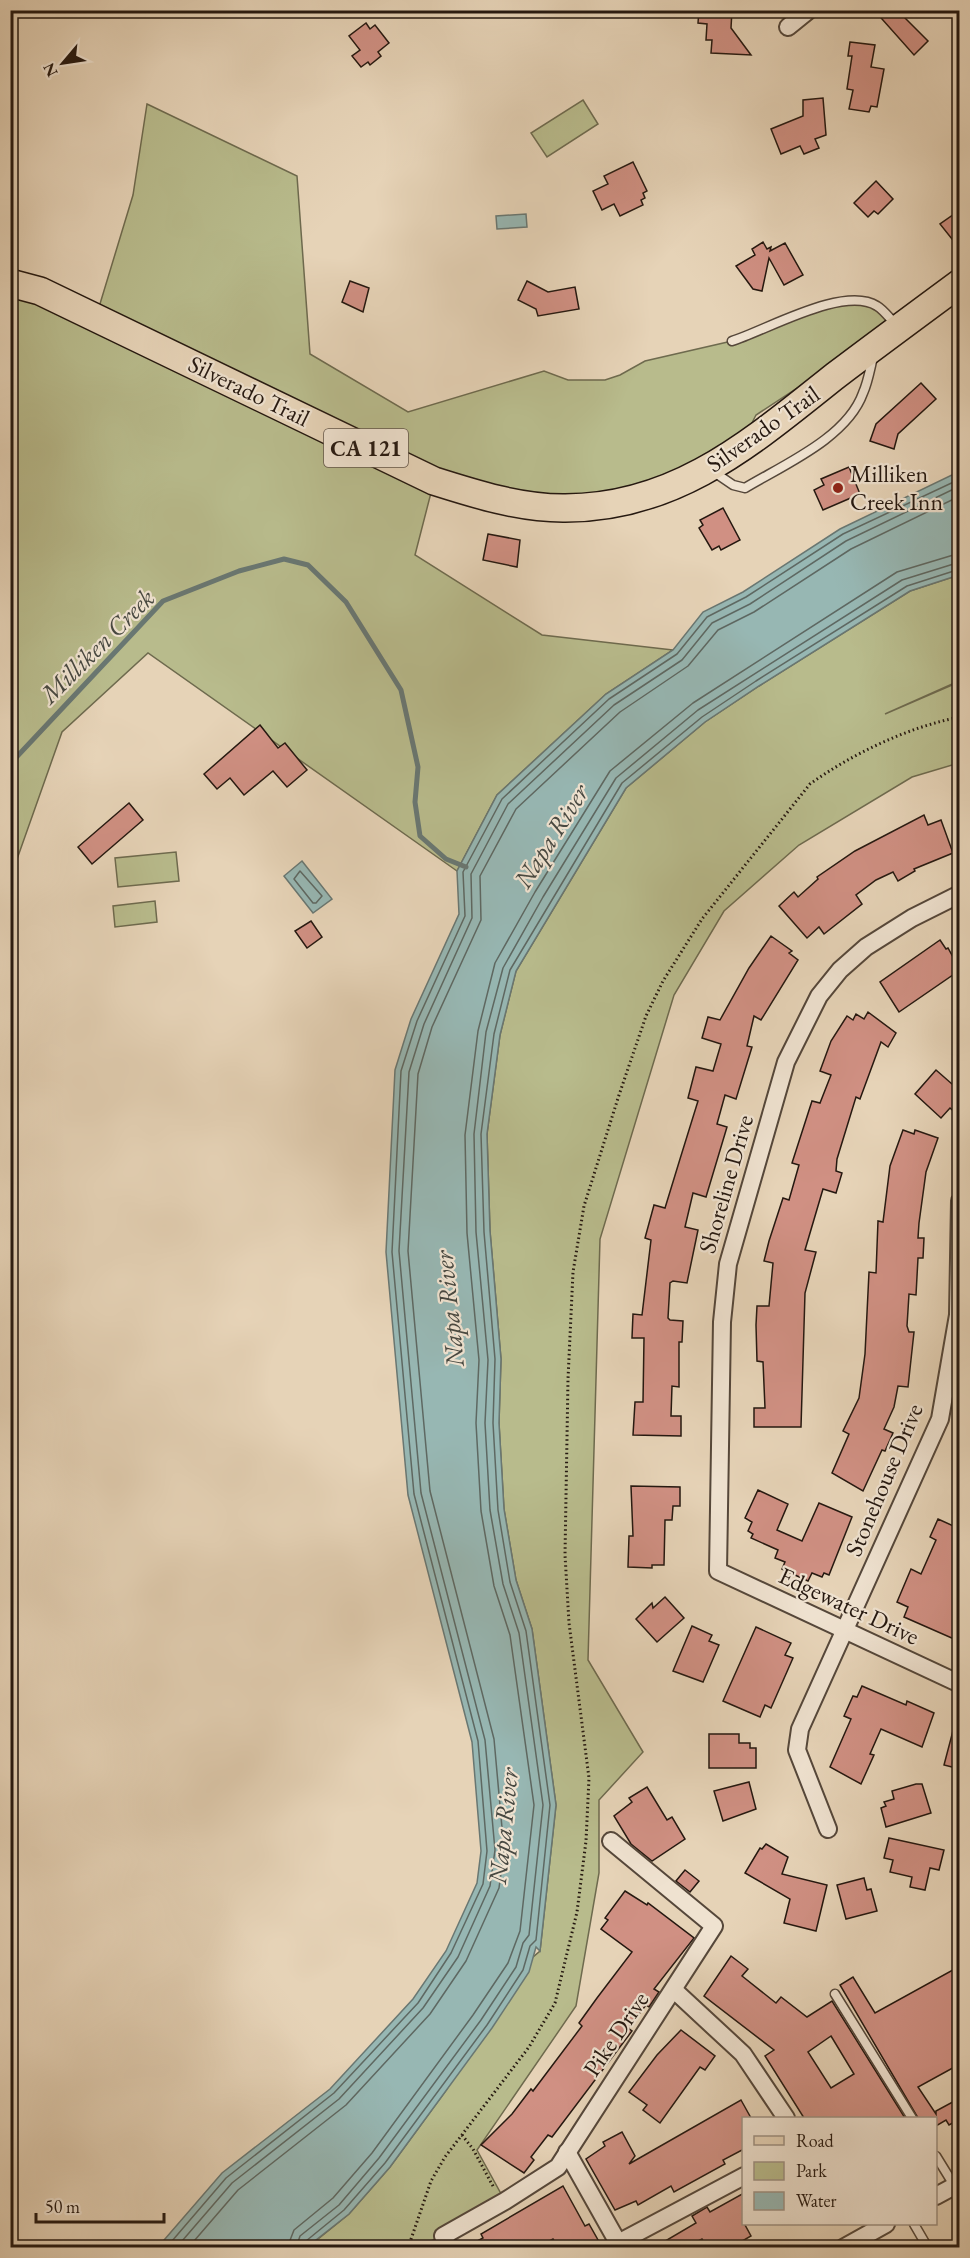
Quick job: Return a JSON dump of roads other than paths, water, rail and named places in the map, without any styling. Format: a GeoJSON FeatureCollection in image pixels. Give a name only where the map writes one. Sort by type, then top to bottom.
{"type":"FeatureCollection","features":[{"type":"Feature","properties":{"kind":"main road","name":"Silverado Trail"},"geometry":{"type":"LineString","coordinates":[[10,283],[40,291],[434,481],[480,495],[562,508],[600,506],[643,496],[684,482],[736,454],[960,283]]}},
{"type":"Feature","properties":{"kind":"street"},"geometry":{"type":"LineString","coordinates":[[788,27],[809,10]]}},
{"type":"Feature","properties":{"kind":"street","name":"Shoreline Drive"},"geometry":{"type":"LineString","coordinates":[[718,1571],[722,1322],[728,1264],[786,1062],[819,996],[840,970],[866,947],[912,918],[960,894]]}},
{"type":"Feature","properties":{"kind":"street","name":"Stonehouse Drive"},"geometry":{"type":"LineString","coordinates":[[828,1829],[797,1750],[800,1729],[940,1419],[959,1315],[960,1201]]}},
{"type":"Feature","properties":{"kind":"street","name":"Edgewater Drive"},"geometry":{"type":"LineString","coordinates":[[718,1571],[960,1684]]}},
{"type":"Feature","properties":{"kind":"street","name":"Pike Drive"},"geometry":{"type":"LineString","coordinates":[[446,2242],[558,2167],[714,1926],[611,1841]]}},
{"type":"Feature","properties":{"kind":"street"},"geometry":{"type":"LineString","coordinates":[[674,1990],[743,2054],[785,2117]]}},
{"type":"Feature","properties":{"kind":"street"},"geometry":{"type":"LineString","coordinates":[[567,2152],[619,2245],[742,2177]]}},
{"type":"Feature","properties":{"kind":"street"},"geometry":{"type":"LineString","coordinates":[[937,2196],[958,2188]]}},
{"type":"Feature","properties":{"kind":"street"},"geometry":{"type":"LineString","coordinates":[[851,2225],[860,2238]]}},
{"type":"Feature","properties":{"kind":"street"},"geometry":{"type":"LineString","coordinates":[[843,2247],[883,2225]]}},
{"type":"Feature","properties":{"kind":"lane"},"geometry":{"type":"LineString","coordinates":[[732,341],[834,301],[843,300],[863,300],[877,306],[899,328]]}},
{"type":"Feature","properties":{"kind":"lane"},"geometry":{"type":"LineString","coordinates":[[708,468],[733,485],[745,488],[825,441],[847,418],[863,395],[876,345]]}},
{"type":"Feature","properties":{"kind":"lane"},"geometry":{"type":"LineString","coordinates":[[836,1994],[911,2117]]}},
{"type":"Feature","properties":{"kind":"lane"},"geometry":{"type":"LineString","coordinates":[[937,2157],[958,2188]]}},
{"type":"Feature","properties":{"kind":"lane"},"geometry":{"type":"LineString","coordinates":[[915,2225],[928,2247]]}},
{"type":"Feature","properties":{"kind":"water"},"geometry":{"type":"Polygon","coordinates":[[[526,214],[527,227],[497,229],[496,216],[526,214]]]}},
{"type":"Feature","properties":{"kind":"water","name":"Napa River"},"geometry":{"type":"Polygon","coordinates":[[[959,473],[959,575],[910,591],[759,686],[705,722],[626,788],[516,971],[500,1035],[487,1134],[490,1231],[501,1359],[499,1423],[504,1509],[516,1580],[532,1629],[556,1805],[540,1951],[536,1947],[529,1972],[492,2028],[390,2167],[349,2214],[307,2247],[158,2247],[222,2173],[330,2089],[413,1999],[446,1951],[477,1883],[481,1851],[472,1742],[408,1495],[386,1252],[395,1070],[411,1019],[459,914],[457,871],[497,795],[606,694],[673,650],[703,612],[743,592],[840,529],[959,473]]]}},
{"type":"Feature","properties":{"kind":"water"},"geometry":{"type":"Polygon","coordinates":[[[302,861],[332,899],[313,913],[284,876],[302,861]]]}},
{"type":"Feature","properties":{"kind":"waterway","name":"Milliken Creek"},"geometry":{"type":"LineString","coordinates":[[10,764],[163,601],[239,571],[284,559],[308,565],[346,602],[401,690],[418,767],[415,802],[420,836],[446,859],[466,867]]}},
{"type":"Feature","properties":{"kind":"place","name":"Milliken Creek Inn"},"geometry":{"type":"Point","coordinates":[838,488]}}]}
